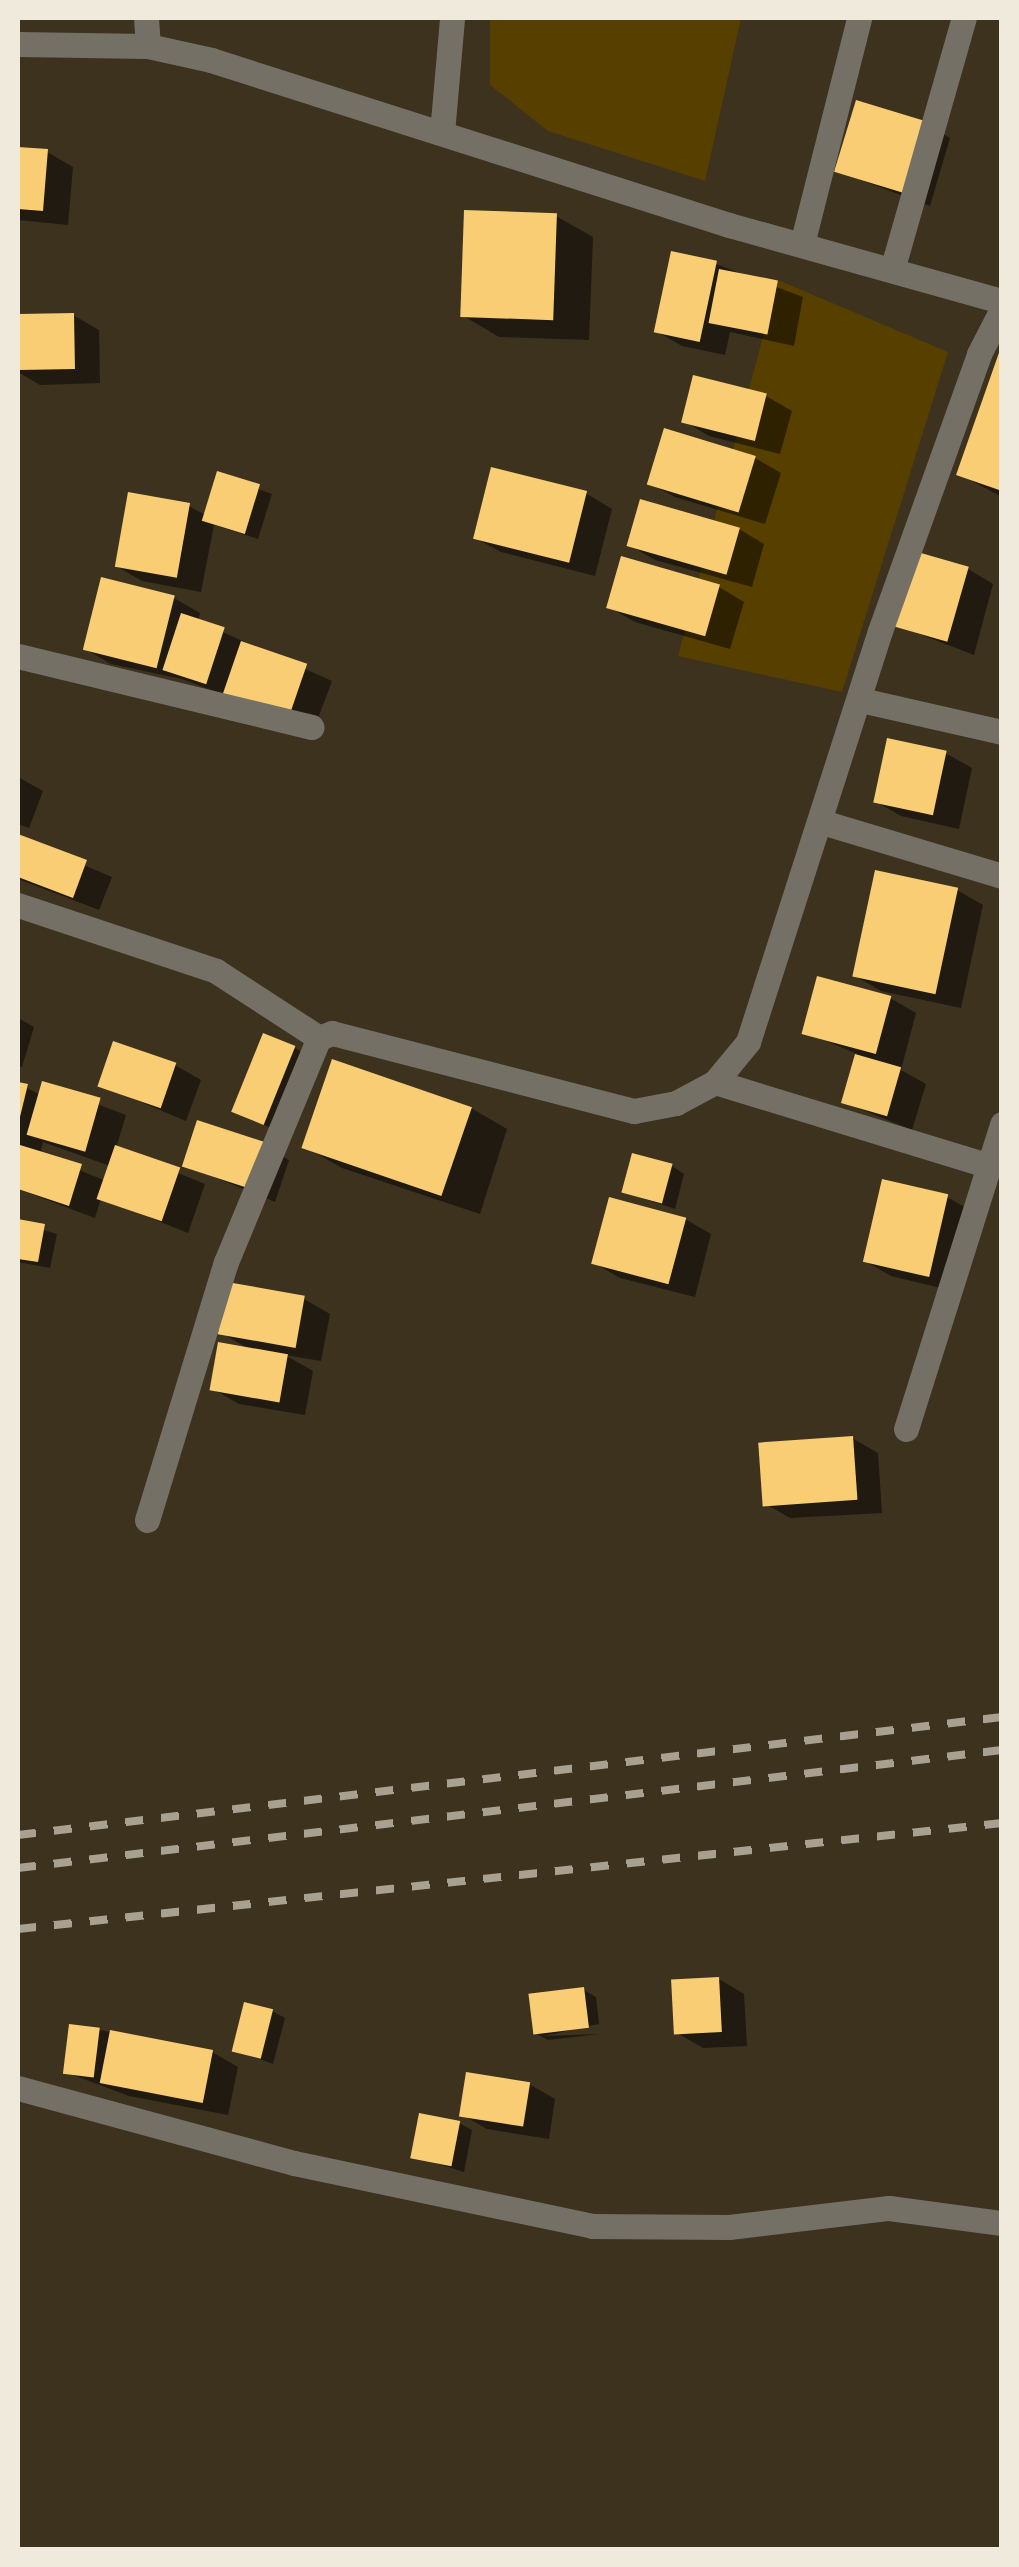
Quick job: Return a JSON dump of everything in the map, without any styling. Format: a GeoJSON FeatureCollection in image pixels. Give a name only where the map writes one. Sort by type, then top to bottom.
{"type":"FeatureCollection","features":[{"type":"Feature","properties":{"kind":"street"},"geometry":{"type":"LineString","coordinates":[[146,18],[148,46]]}},
{"type":"Feature","properties":{"kind":"street"},"geometry":{"type":"LineString","coordinates":[[442,132],[452,18]]}},
{"type":"Feature","properties":{"kind":"street"},"geometry":{"type":"LineString","coordinates":[[802,244],[859,18]]}},
{"type":"Feature","properties":{"kind":"street"},"geometry":{"type":"LineString","coordinates":[[892,270],[964,18]]}},
{"type":"Feature","properties":{"kind":"street"},"geometry":{"type":"LineString","coordinates":[[18,44],[148,46],[269,76],[802,244],[1002,301]]}},
{"type":"Feature","properties":{"kind":"street"},"geometry":{"type":"LineString","coordinates":[[147,1520],[226,1262],[310,1046],[320,1038],[332,1034],[634,1110],[676,1103],[714,1082],[748,1042],[972,372],[1002,310]]}},
{"type":"Feature","properties":{"kind":"street"},"geometry":{"type":"LineString","coordinates":[[18,656],[312,727]]}},
{"type":"Feature","properties":{"kind":"street"},"geometry":{"type":"LineString","coordinates":[[861,700],[1002,732]]}},
{"type":"Feature","properties":{"kind":"street"},"geometry":{"type":"LineString","coordinates":[[822,822],[1002,876]]}},
{"type":"Feature","properties":{"kind":"street"},"geometry":{"type":"LineString","coordinates":[[18,905],[216,971],[320,1038]]}},
{"type":"Feature","properties":{"kind":"street"},"geometry":{"type":"LineString","coordinates":[[714,1082],[986,1165]]}},
{"type":"Feature","properties":{"kind":"street"},"geometry":{"type":"LineString","coordinates":[[906,1429],[1002,1124]]}},
{"type":"Feature","properties":{"kind":"street"},"geometry":{"type":"LineString","coordinates":[[18,2088],[294,2163],[592,2226],[729,2228],[889,2208],[1002,2223]]}},
{"type":"Feature","properties":{"kind":"shaded area"},"geometry":{"type":"Polygon","coordinates":[[[490,18],[741,18],[705,181],[548,131],[490,85],[490,18]]]}},
{"type":"Feature","properties":{"kind":"shaded area"},"geometry":{"type":"Polygon","coordinates":[[[778,280],[948,352],[842,692],[678,656],[778,280]]]}},
{"type":"Feature","properties":{"kind":"building"},"geometry":{"type":"Polygon","coordinates":[[[856,100],[926,121],[904,193],[834,172],[856,100]]]}},
{"type":"Feature","properties":{"kind":"building"},"geometry":{"type":"Polygon","coordinates":[[[18,147],[48,149],[43,211],[18,209],[18,147]]]}},
{"type":"Feature","properties":{"kind":"building"},"geometry":{"type":"Polygon","coordinates":[[[464,210],[557,213],[553,320],[460,317],[464,210]]]}},
{"type":"Feature","properties":{"kind":"building"},"geometry":{"type":"Polygon","coordinates":[[[671,251],[717,261],[700,342],[654,332],[671,251]]]}},
{"type":"Feature","properties":{"kind":"building"},"geometry":{"type":"Polygon","coordinates":[[[719,269],[778,280],[767,334],[709,323],[719,269]]]}},
{"type":"Feature","properties":{"kind":"building"},"geometry":{"type":"Polygon","coordinates":[[[74,313],[75,369],[19,370],[18,314],[74,313]]]}},
{"type":"Feature","properties":{"kind":"building"},"geometry":{"type":"Polygon","coordinates":[[[1002,348],[1002,491],[956,475],[1002,348]]]}},
{"type":"Feature","properties":{"kind":"building"},"geometry":{"type":"Polygon","coordinates":[[[693,375],[767,393],[755,441],[681,423],[693,375]]]}},
{"type":"Feature","properties":{"kind":"building"},"geometry":{"type":"Polygon","coordinates":[[[664,428],[756,456],[739,512],[647,484],[664,428]]]}},
{"type":"Feature","properties":{"kind":"building"},"geometry":{"type":"Polygon","coordinates":[[[491,467],[587,491],[569,563],[473,539],[491,467]]]}},
{"type":"Feature","properties":{"kind":"building"},"geometry":{"type":"Polygon","coordinates":[[[217,471],[260,484],[245,534],[202,521],[217,471]]]}},
{"type":"Feature","properties":{"kind":"building"},"geometry":{"type":"Polygon","coordinates":[[[128,492],[190,503],[177,578],[115,567],[128,492]]]}},
{"type":"Feature","properties":{"kind":"building"},"geometry":{"type":"Polygon","coordinates":[[[640,499],[740,528],[726,575],[626,546],[640,499]]]}},
{"type":"Feature","properties":{"kind":"building"},"geometry":{"type":"Polygon","coordinates":[[[914,551],[969,567],[947,642],[893,626],[914,551]]]}},
{"type":"Feature","properties":{"kind":"building"},"geometry":{"type":"Polygon","coordinates":[[[621,556],[720,584],[705,636],[606,608],[621,556]]]}},
{"type":"Feature","properties":{"kind":"building"},"geometry":{"type":"Polygon","coordinates":[[[101,577],[175,595],[157,668],[83,650],[101,577]]]}},
{"type":"Feature","properties":{"kind":"building"},"geometry":{"type":"Polygon","coordinates":[[[181,613],[225,627],[206,684],[162,670],[181,613]]]}},
{"type":"Feature","properties":{"kind":"building"},"geometry":{"type":"Polygon","coordinates":[[[241,641],[307,664],[289,717],[223,694],[241,641]]]}},
{"type":"Feature","properties":{"kind":"building"},"geometry":{"type":"Polygon","coordinates":[[[887,738],[947,751],[933,815],[873,803],[887,738]]]}},
{"type":"Feature","properties":{"kind":"building"},"geometry":{"type":"Polygon","coordinates":[[[18,834],[87,860],[73,898],[18,877],[18,834]]]}},
{"type":"Feature","properties":{"kind":"building"},"geometry":{"type":"Polygon","coordinates":[[[875,870],[958,888],[935,994],[852,977],[875,870]]]}},
{"type":"Feature","properties":{"kind":"building"},"geometry":{"type":"Polygon","coordinates":[[[817,976],[891,996],[876,1054],[801,1034],[817,976]]]}},
{"type":"Feature","properties":{"kind":"building"},"geometry":{"type":"Polygon","coordinates":[[[263,1033],[295,1046],[264,1125],[231,1112],[263,1033]]]}},
{"type":"Feature","properties":{"kind":"building"},"geometry":{"type":"Polygon","coordinates":[[[113,1041],[176,1063],[161,1108],[97,1086],[113,1041]]]}},
{"type":"Feature","properties":{"kind":"building"},"geometry":{"type":"Polygon","coordinates":[[[855,1054],[901,1067],[887,1116],[841,1103],[855,1054]]]}},
{"type":"Feature","properties":{"kind":"building"},"geometry":{"type":"Polygon","coordinates":[[[332,1059],[472,1107],[441,1196],[301,1148],[332,1059]]]}},
{"type":"Feature","properties":{"kind":"building"},"geometry":{"type":"Polygon","coordinates":[[[42,1081],[101,1098],[85,1152],[27,1135],[42,1081]]]}},
{"type":"Feature","properties":{"kind":"building"},"geometry":{"type":"Polygon","coordinates":[[[18,1082],[28,1084],[19,1121],[18,1121],[18,1082]]]}},
{"type":"Feature","properties":{"kind":"building"},"geometry":{"type":"Polygon","coordinates":[[[197,1120],[265,1142],[249,1189],[182,1167],[197,1120]]]}},
{"type":"Feature","properties":{"kind":"building"},"geometry":{"type":"Polygon","coordinates":[[[20,1145],[82,1164],[69,1206],[18,1189],[20,1145]]]}},
{"type":"Feature","properties":{"kind":"building"},"geometry":{"type":"Polygon","coordinates":[[[115,1145],[180,1167],[162,1221],[96,1199],[115,1145]]]}},
{"type":"Feature","properties":{"kind":"building"},"geometry":{"type":"Polygon","coordinates":[[[632,1153],[673,1164],[662,1203],[621,1193],[632,1153]]]}},
{"type":"Feature","properties":{"kind":"building"},"geometry":{"type":"Polygon","coordinates":[[[882,1179],[948,1194],[929,1277],[863,1262],[882,1179]]]}},
{"type":"Feature","properties":{"kind":"building"},"geometry":{"type":"Polygon","coordinates":[[[609,1197],[686,1218],[668,1284],[591,1264],[609,1197]]]}},
{"type":"Feature","properties":{"kind":"building"},"geometry":{"type":"Polygon","coordinates":[[[18,1219],[45,1224],[38,1262],[18,1259],[18,1219]]]}},
{"type":"Feature","properties":{"kind":"building"},"geometry":{"type":"Polygon","coordinates":[[[227,1282],[305,1296],[296,1348],[218,1334],[227,1282]]]}},
{"type":"Feature","properties":{"kind":"building"},"geometry":{"type":"Polygon","coordinates":[[[218,1342],[288,1354],[279,1403],[209,1390],[218,1342]]]}},
{"type":"Feature","properties":{"kind":"building"},"geometry":{"type":"Polygon","coordinates":[[[853,1436],[857,1500],[763,1506],[758,1443],[853,1436]]]}},
{"type":"Feature","properties":{"kind":"building"},"geometry":{"type":"Polygon","coordinates":[[[719,1977],[722,2032],[674,2034],[671,1980],[719,1977]]]}},
{"type":"Feature","properties":{"kind":"building"},"geometry":{"type":"Polygon","coordinates":[[[584,1987],[589,2028],[533,2035],[528,1994],[584,1987]]]}},
{"type":"Feature","properties":{"kind":"building"},"geometry":{"type":"Polygon","coordinates":[[[244,2002],[273,2009],[261,2059],[232,2051],[244,2002]]]}},
{"type":"Feature","properties":{"kind":"building"},"geometry":{"type":"Polygon","coordinates":[[[69,2024],[100,2028],[94,2077],[63,2074],[69,2024]]]}},
{"type":"Feature","properties":{"kind":"building"},"geometry":{"type":"Polygon","coordinates":[[[110,2030],[213,2050],[203,2103],[100,2083],[110,2030]]]}},
{"type":"Feature","properties":{"kind":"building"},"geometry":{"type":"Polygon","coordinates":[[[466,2072],[530,2082],[523,2127],[459,2116],[466,2072]]]}},
{"type":"Feature","properties":{"kind":"building"},"geometry":{"type":"Polygon","coordinates":[[[419,2113],[460,2121],[451,2166],[410,2158],[419,2113]]]}},
{"type":"Feature","properties":{"kind":"railway"},"geometry":{"type":"LineString","coordinates":[[18,1835],[1002,1717]]}},
{"type":"Feature","properties":{"kind":"railway"},"geometry":{"type":"LineString","coordinates":[[18,1868],[1002,1750]]}},
{"type":"Feature","properties":{"kind":"railway"},"geometry":{"type":"LineString","coordinates":[[18,1929],[1002,1823]]}}]}
